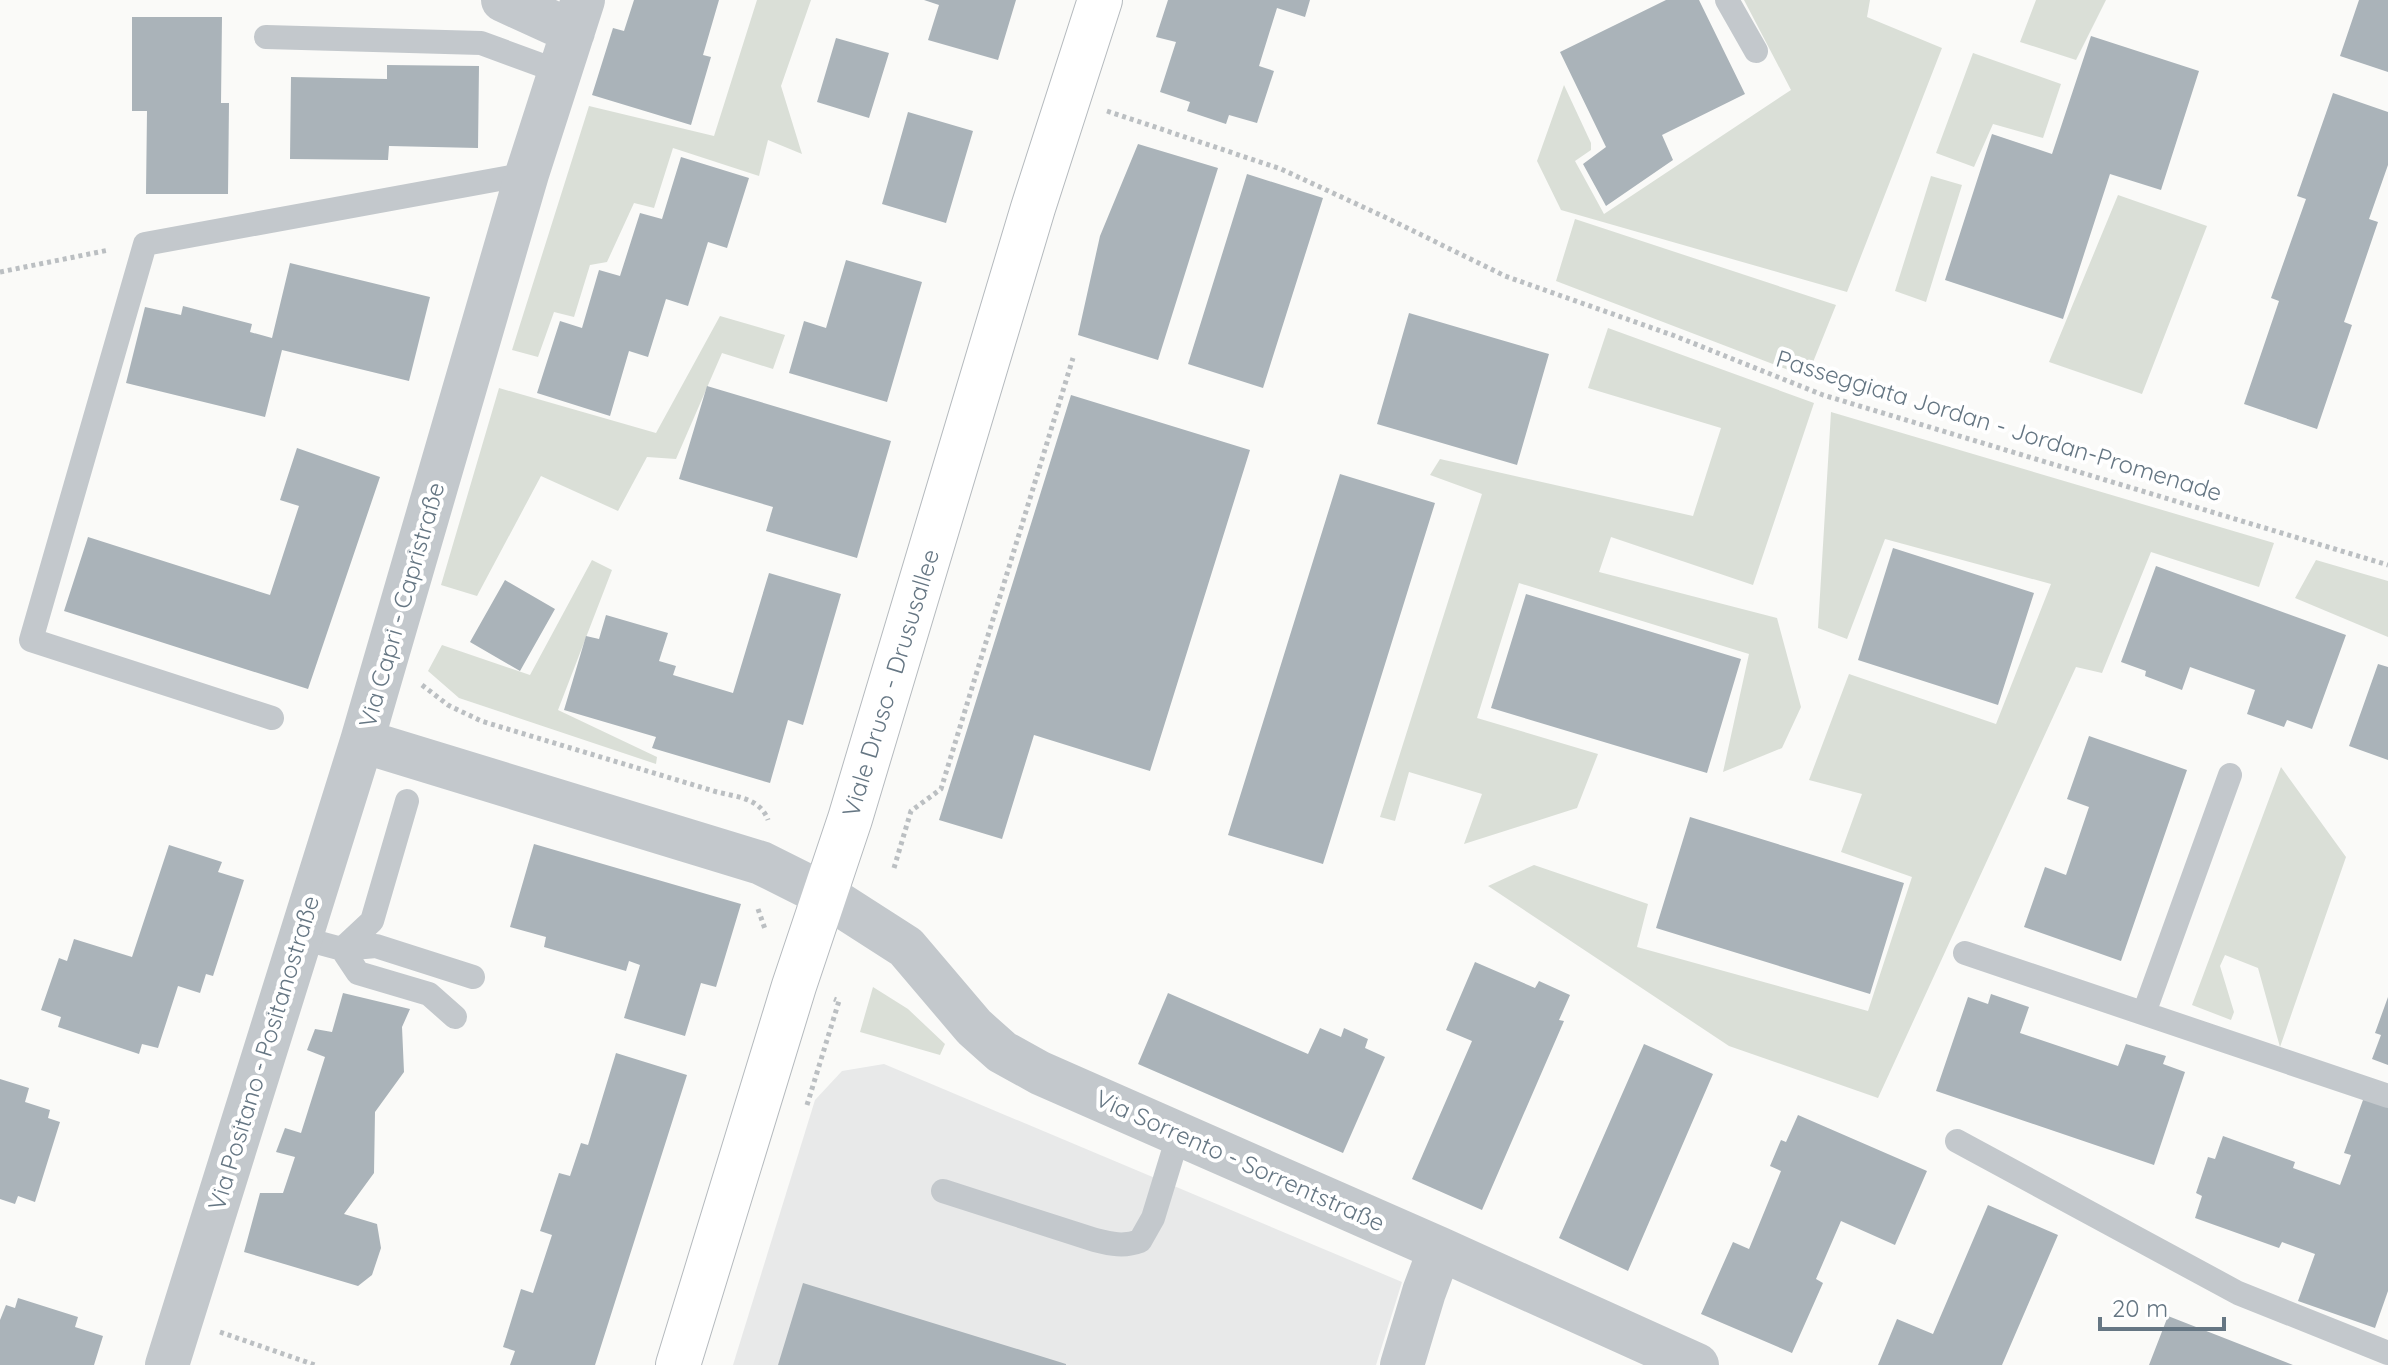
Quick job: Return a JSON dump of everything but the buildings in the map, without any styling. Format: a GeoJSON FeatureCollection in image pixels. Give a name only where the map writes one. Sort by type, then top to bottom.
{"type":"FeatureCollection","features":[{"type":"Feature","properties":{"kind":"main road","name":"Viale Druso - Drususallee"},"geometry":{"type":"LineString","coordinates":[[678,1365],[794,986],[825,895],[1033,208],[1100,0]]}},
{"type":"Feature","properties":{"kind":"street"},"geometry":{"type":"LineString","coordinates":[[503,0],[572,34]]}},
{"type":"Feature","properties":{"kind":"street","name":"Via Capri - Capristraße"},"geometry":{"type":"LineString","coordinates":[[572,34],[527,174],[362,741],[761,863],[825,895]]}},
{"type":"Feature","properties":{"kind":"street","name":"Via Positano - Positanostraße"},"geometry":{"type":"LineString","coordinates":[[167,1365],[181,1319],[322,944],[362,741]]}},
{"type":"Feature","properties":{"kind":"street","name":"Via Sorrento - Sorrentstraße"},"geometry":{"type":"LineString","coordinates":[[825,895],[906,947],[974,1027],[1002,1052],[1040,1073],[1697,1365]]}},
{"type":"Feature","properties":{"kind":"street"},"geometry":{"type":"LineString","coordinates":[[1402,1365],[1440,1249]]}},
{"type":"Feature","properties":{"kind":"lane"},"geometry":{"type":"LineString","coordinates":[[1727,0],[1756,51]]}},
{"type":"Feature","properties":{"kind":"lane"},"geometry":{"type":"LineString","coordinates":[[266,37],[481,43],[572,34]]}},
{"type":"Feature","properties":{"kind":"lane"},"geometry":{"type":"LineString","coordinates":[[272,718],[31,640],[145,244],[527,174]]}},
{"type":"Feature","properties":{"kind":"lane"},"geometry":{"type":"LineString","coordinates":[[2144,1013],[2230,775]]}},
{"type":"Feature","properties":{"kind":"lane"},"geometry":{"type":"LineString","coordinates":[[322,944],[372,921],[407,801]]}},
{"type":"Feature","properties":{"kind":"lane"},"geometry":{"type":"LineString","coordinates":[[322,944],[376,946],[473,977]]}},
{"type":"Feature","properties":{"kind":"lane"},"geometry":{"type":"LineString","coordinates":[[322,944],[358,973],[429,994],[455,1017]]}},
{"type":"Feature","properties":{"kind":"lane"},"geometry":{"type":"LineString","coordinates":[[1965,953],[2388,1096]]}},
{"type":"Feature","properties":{"kind":"lane"},"geometry":{"type":"LineString","coordinates":[[943,1191],[1095,1240],[1129,1245],[1140,1241],[1150,1225],[1179,1133]]}},
{"type":"Feature","properties":{"kind":"lane"},"geometry":{"type":"LineString","coordinates":[[1957,1141],[2238,1293],[2388,1353]]}},
{"type":"Feature","properties":{"kind":"path","name":"Passeggiata Jordan - Jordan-Promenade"},"geometry":{"type":"LineString","coordinates":[[1069,98],[1281,169],[1505,276],[1675,336],[1823,395],[2388,565]]}},
{"type":"Feature","properties":{"kind":"path"},"geometry":{"type":"LineString","coordinates":[[0,272],[145,244]]}},
{"type":"Feature","properties":{"kind":"path"},"geometry":{"type":"LineString","coordinates":[[894,868],[911,811],[941,789],[1073,358]]}},
{"type":"Feature","properties":{"kind":"path"},"geometry":{"type":"LineString","coordinates":[[421,684],[448,705],[481,721],[749,799],[765,811],[770,823],[769,832]]}},
{"type":"Feature","properties":{"kind":"path"},"geometry":{"type":"LineString","coordinates":[[756,904],[765,927],[763,942]]}},
{"type":"Feature","properties":{"kind":"path"},"geometry":{"type":"LineString","coordinates":[[181,1319],[315,1365]]}},
{"type":"Feature","properties":{"kind":"shaded area"},"geometry":{"type":"Polygon","coordinates":[[[757,0],[811,0],[781,86],[802,154],[768,140],[759,176],[673,148],[654,208],[634,203],[607,262],[590,265],[574,317],[554,312],[538,357],[512,350],[589,106],[714,136],[757,0]]]}},
{"type":"Feature","properties":{"kind":"shaded area"},"geometry":{"type":"Polygon","coordinates":[[[1744,0],[1870,0],[1867,17],[1942,48],[1847,292],[1561,210],[1537,161],[1564,85],[1591,143],[1591,150],[1575,161],[1604,214],[1791,90],[1744,0]]]}},
{"type":"Feature","properties":{"kind":"shaded area"},"geometry":{"type":"Polygon","coordinates":[[[2036,0],[2106,0],[2076,60],[2020,42],[2036,0]]]}},
{"type":"Feature","properties":{"kind":"shaded area"},"geometry":{"type":"Polygon","coordinates":[[[1973,53],[2061,84],[2043,138],[1993,124],[1974,167],[1936,153],[1973,53]]]}},
{"type":"Feature","properties":{"kind":"shaded area"},"geometry":{"type":"Polygon","coordinates":[[[1931,176],[1962,185],[1926,302],[1895,291],[1931,176]]]}},
{"type":"Feature","properties":{"kind":"shaded area"},"geometry":{"type":"Polygon","coordinates":[[[2118,195],[2207,226],[2142,394],[2049,362],[2118,195]]]}},
{"type":"Feature","properties":{"kind":"shaded area"},"geometry":{"type":"Polygon","coordinates":[[[1575,219],[1836,305],[1807,377],[1556,281],[1575,219]]]}},
{"type":"Feature","properties":{"kind":"shaded area"},"geometry":{"type":"Polygon","coordinates":[[[720,316],[785,335],[773,369],[722,353],[676,459],[647,457],[618,511],[541,476],[477,596],[441,585],[499,388],[656,433],[720,316]]]}},
{"type":"Feature","properties":{"kind":"shaded area"},"geometry":{"type":"Polygon","coordinates":[[[1608,328],[1814,403],[1753,585],[1611,537],[1599,572],[1777,618],[1801,707],[1782,748],[1723,772],[1749,654],[1519,583],[1477,718],[1598,754],[1577,808],[1464,844],[1482,794],[1409,772],[1395,821],[1380,817],[1482,494],[1430,475],[1440,459],[1693,516],[1721,428],[1588,388],[1608,328]]]}},
{"type":"Feature","properties":{"kind":"shaded area"},"geometry":{"type":"Polygon","coordinates":[[[1831,412],[2274,543],[2259,587],[2151,552],[2102,673],[2076,667],[1878,1098],[1729,1046],[1488,886],[1534,865],[1648,904],[1637,947],[1868,1011],[1912,877],[1841,852],[1862,794],[1809,780],[1849,674],[1996,724],[2051,584],[1885,539],[1847,639],[1818,628],[1831,412]]]}},
{"type":"Feature","properties":{"kind":"shaded area"},"geometry":{"type":"Polygon","coordinates":[[[592,560],[612,570],[558,710],[657,757],[656,764],[459,698],[428,671],[442,645],[530,675],[592,560]]]}},
{"type":"Feature","properties":{"kind":"shaded area"},"geometry":{"type":"Polygon","coordinates":[[[2316,560],[2388,581],[2388,637],[2295,598],[2316,560]]]}},
{"type":"Feature","properties":{"kind":"shaded area"},"geometry":{"type":"Polygon","coordinates":[[[2281,767],[2346,857],[2280,1047],[2258,968],[2225,955],[2220,966],[2234,1012],[2231,1020],[2192,1005],[2281,767]]]}},
{"type":"Feature","properties":{"kind":"shaded area"},"geometry":{"type":"Polygon","coordinates":[[[873,987],[908,1009],[945,1044],[940,1055],[860,1032],[873,987]]]}},
{"type":"Feature","properties":{"kind":"shaded area"},"geometry":{"type":"Polygon","coordinates":[[[884,1064],[1402,1282],[1376,1365],[733,1365],[815,1100],[842,1071],[884,1064]]]}}]}
